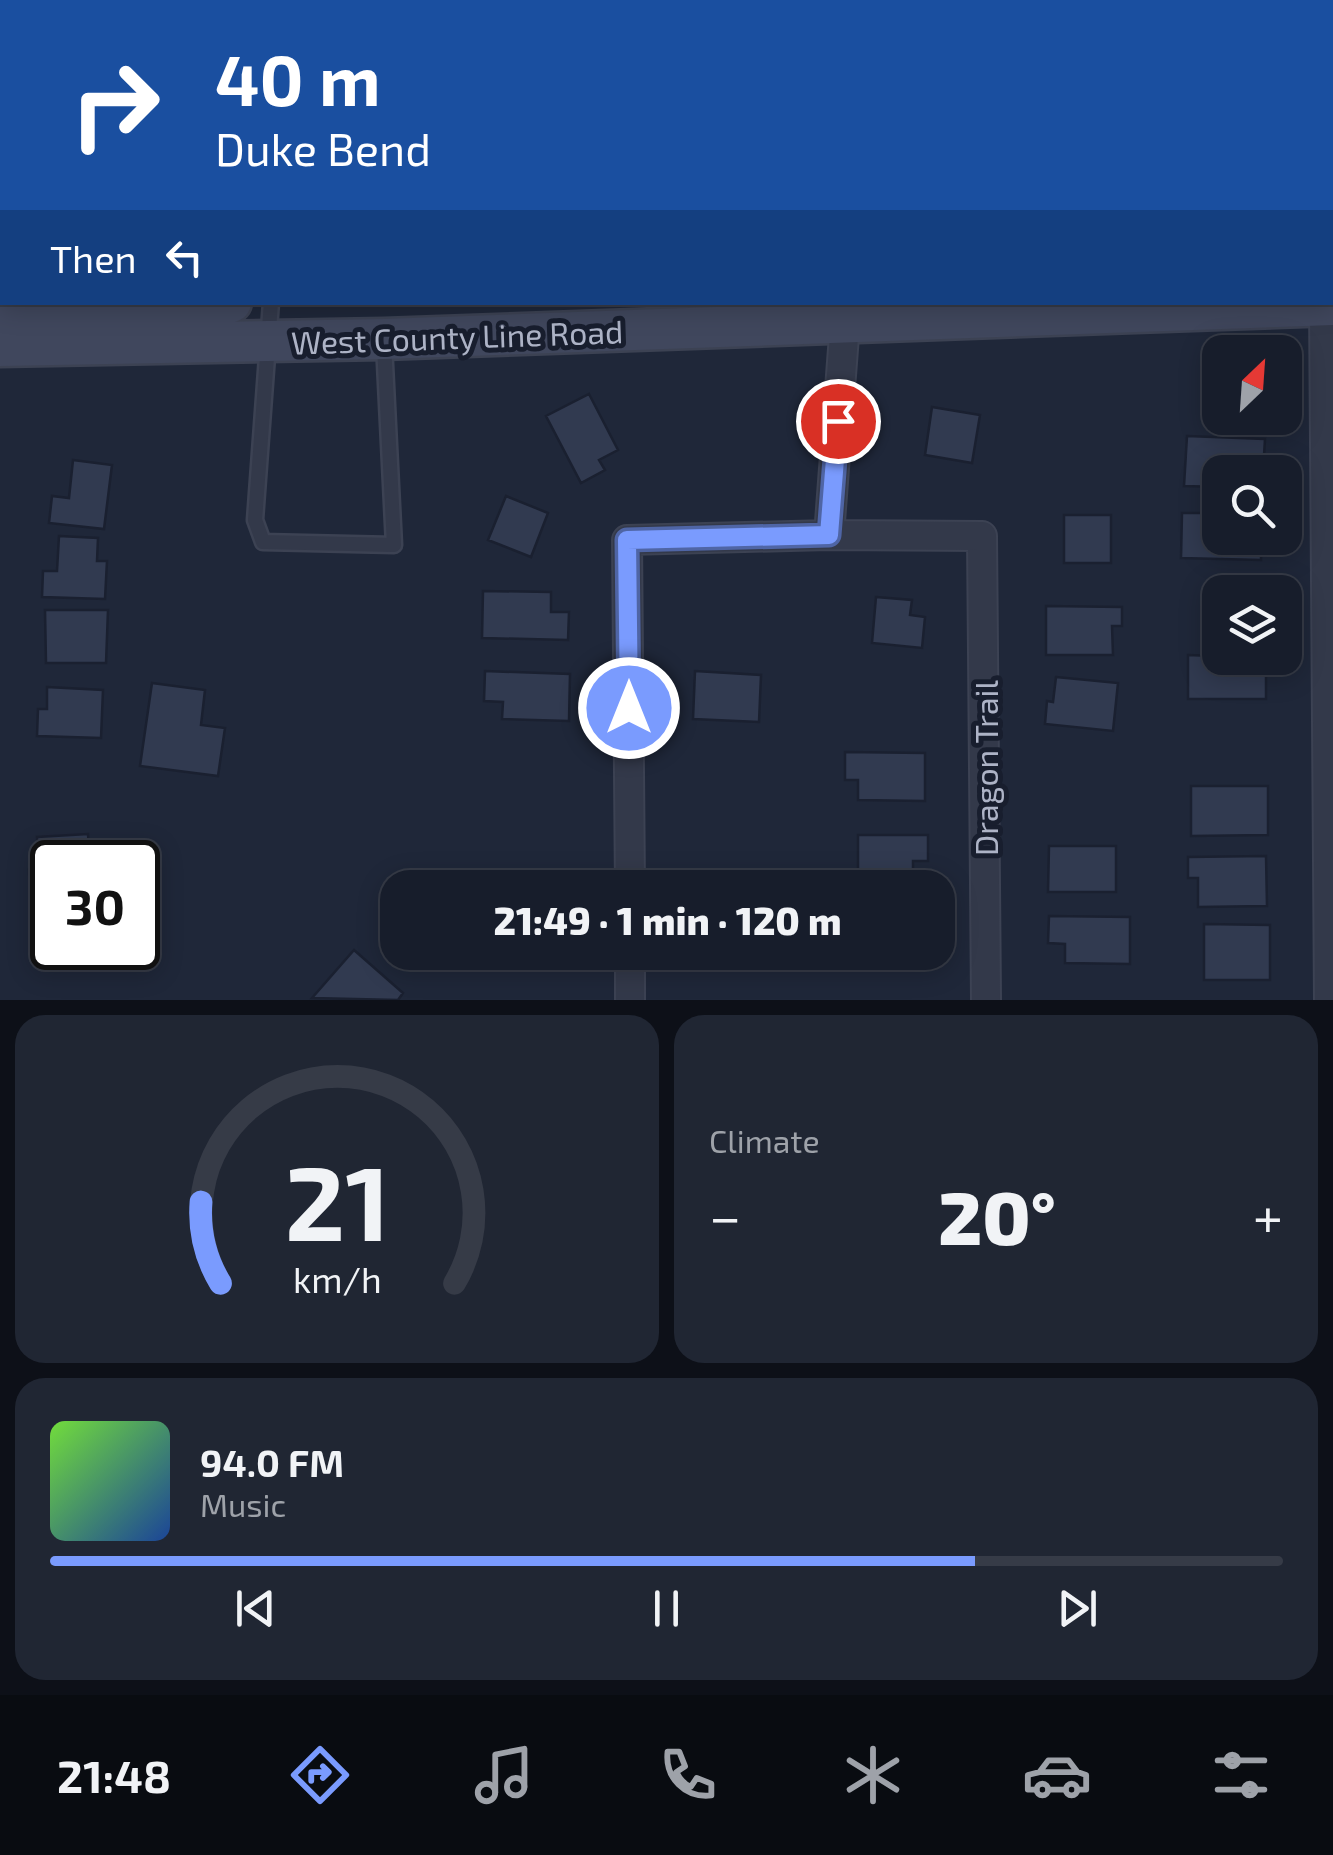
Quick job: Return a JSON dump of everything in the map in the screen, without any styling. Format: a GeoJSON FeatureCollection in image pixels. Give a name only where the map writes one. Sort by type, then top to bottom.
{"type":"FeatureCollection","features":[{"type":"Feature","properties":{"kind":"main road"},"geometry":{"type":"LineString","coordinates":[[0,310],[144,305]]}},
{"type":"Feature","properties":{"kind":"main road","name":"West County Line Road"},"geometry":{"type":"LineString","coordinates":[[0,346],[270,322],[384,340],[846,313],[1274,305]]}},
{"type":"Feature","properties":{"kind":"street"},"geometry":{"type":"LineString","coordinates":[[1327,305],[1329,1000]]}},
{"type":"Feature","properties":{"kind":"street"},"geometry":{"type":"LineString","coordinates":[[630,870],[627,540],[829,535],[846,313]]}},
{"type":"Feature","properties":{"kind":"street","name":"Dragon Trail"},"geometry":{"type":"LineString","coordinates":[[829,535],[982,536],[986,1000]]}},
{"type":"Feature","properties":{"kind":"street"},"geometry":{"type":"LineString","coordinates":[[630,970],[630,1000]]}},
{"type":"Feature","properties":{"kind":"lane"},"geometry":{"type":"LineString","coordinates":[[270,322],[255,520],[263,542],[394,545],[384,340]]}},
{"type":"Feature","properties":{"kind":"building"},"geometry":{"type":"Polygon","coordinates":[[[589,394],[618,450],[599,460],[605,470],[581,483],[546,416],[589,394]]]}},
{"type":"Feature","properties":{"kind":"building"},"geometry":{"type":"Polygon","coordinates":[[[932,407],[980,415],[972,463],[925,455],[932,407]]]}},
{"type":"Feature","properties":{"kind":"building"},"geometry":{"type":"Polygon","coordinates":[[[1187,436],[1265,439],[1264,455],[1202,455],[1202,486],[1184,486],[1187,436]]]}},
{"type":"Feature","properties":{"kind":"building"},"geometry":{"type":"Polygon","coordinates":[[[73,460],[112,465],[104,529],[49,523],[52,496],[69,498],[73,460]]]}},
{"type":"Feature","properties":{"kind":"building"},"geometry":{"type":"Polygon","coordinates":[[[506,496],[548,513],[531,557],[488,540],[506,496]]]}},
{"type":"Feature","properties":{"kind":"building"},"geometry":{"type":"Polygon","coordinates":[[[1182,513],[1202,513],[1202,555],[1261,555],[1261,560],[1181,558],[1182,513]]]}},
{"type":"Feature","properties":{"kind":"building"},"geometry":{"type":"Polygon","coordinates":[[[1064,515],[1111,515],[1111,563],[1064,563],[1064,515]]]}},
{"type":"Feature","properties":{"kind":"building"},"geometry":{"type":"Polygon","coordinates":[[[59,536],[98,538],[97,561],[107,561],[105,599],[42,597],[43,571],[57,571],[59,536]]]}},
{"type":"Feature","properties":{"kind":"building"},"geometry":{"type":"Polygon","coordinates":[[[483,591],[551,592],[551,612],[569,612],[568,640],[482,638],[483,591]]]}},
{"type":"Feature","properties":{"kind":"building"},"geometry":{"type":"Polygon","coordinates":[[[876,597],[912,600],[910,615],[925,617],[922,648],[872,643],[876,597]]]}},
{"type":"Feature","properties":{"kind":"building"},"geometry":{"type":"Polygon","coordinates":[[[1046,606],[1122,607],[1122,626],[1112,626],[1113,655],[1046,655],[1046,606]]]}},
{"type":"Feature","properties":{"kind":"building"},"geometry":{"type":"Polygon","coordinates":[[[45,610],[108,610],[106,663],[46,663],[45,610]]]}},
{"type":"Feature","properties":{"kind":"building"},"geometry":{"type":"Polygon","coordinates":[[[1188,655],[1202,656],[1202,675],[1266,675],[1266,699],[1188,699],[1188,655]]]}},
{"type":"Feature","properties":{"kind":"building"},"geometry":{"type":"Polygon","coordinates":[[[485,671],[570,674],[569,721],[502,719],[503,702],[484,701],[485,671]]]}},
{"type":"Feature","properties":{"kind":"building"},"geometry":{"type":"Polygon","coordinates":[[[695,671],[761,675],[759,722],[693,719],[695,671]]]}},
{"type":"Feature","properties":{"kind":"building"},"geometry":{"type":"Polygon","coordinates":[[[1056,677],[1118,683],[1113,731],[1045,724],[1047,701],[1053,702],[1056,677]]]}},
{"type":"Feature","properties":{"kind":"building"},"geometry":{"type":"Polygon","coordinates":[[[152,683],[205,690],[201,725],[225,728],[218,776],[140,766],[152,683]]]}},
{"type":"Feature","properties":{"kind":"building"},"geometry":{"type":"Polygon","coordinates":[[[47,687],[103,690],[101,738],[37,736],[38,709],[47,709],[47,687]]]}},
{"type":"Feature","properties":{"kind":"building"},"geometry":{"type":"Polygon","coordinates":[[[845,752],[925,753],[925,801],[858,800],[858,780],[845,780],[845,752]]]}},
{"type":"Feature","properties":{"kind":"building"},"geometry":{"type":"Polygon","coordinates":[[[1191,786],[1268,786],[1268,835],[1191,836],[1191,786]]]}},
{"type":"Feature","properties":{"kind":"building"},"geometry":{"type":"Polygon","coordinates":[[[88,834],[88,840],[37,840],[37,837],[88,834]]]}},
{"type":"Feature","properties":{"kind":"building"},"geometry":{"type":"Polygon","coordinates":[[[858,835],[928,835],[928,861],[913,861],[913,870],[858,870],[858,835]]]}},
{"type":"Feature","properties":{"kind":"building"},"geometry":{"type":"Polygon","coordinates":[[[1049,846],[1116,846],[1116,892],[1048,892],[1049,846]]]}},
{"type":"Feature","properties":{"kind":"building"},"geometry":{"type":"Polygon","coordinates":[[[1266,856],[1267,906],[1198,907],[1198,878],[1188,878],[1188,857],[1266,856]]]}},
{"type":"Feature","properties":{"kind":"building"},"geometry":{"type":"Polygon","coordinates":[[[1049,916],[1130,917],[1130,964],[1065,963],[1065,944],[1048,943],[1049,916]]]}},
{"type":"Feature","properties":{"kind":"building"},"geometry":{"type":"Polygon","coordinates":[[[1204,924],[1270,925],[1270,980],[1204,980],[1204,924]]]}},
{"type":"Feature","properties":{"kind":"building"},"geometry":{"type":"Polygon","coordinates":[[[354,950],[403,993],[398,1000],[312,998],[354,950]]]}},
{"type":"Feature","properties":{"kind":"route"},"geometry":{"type":"LineString","coordinates":[[629,708],[627,540],[829,535],[838,421]]}}]}
